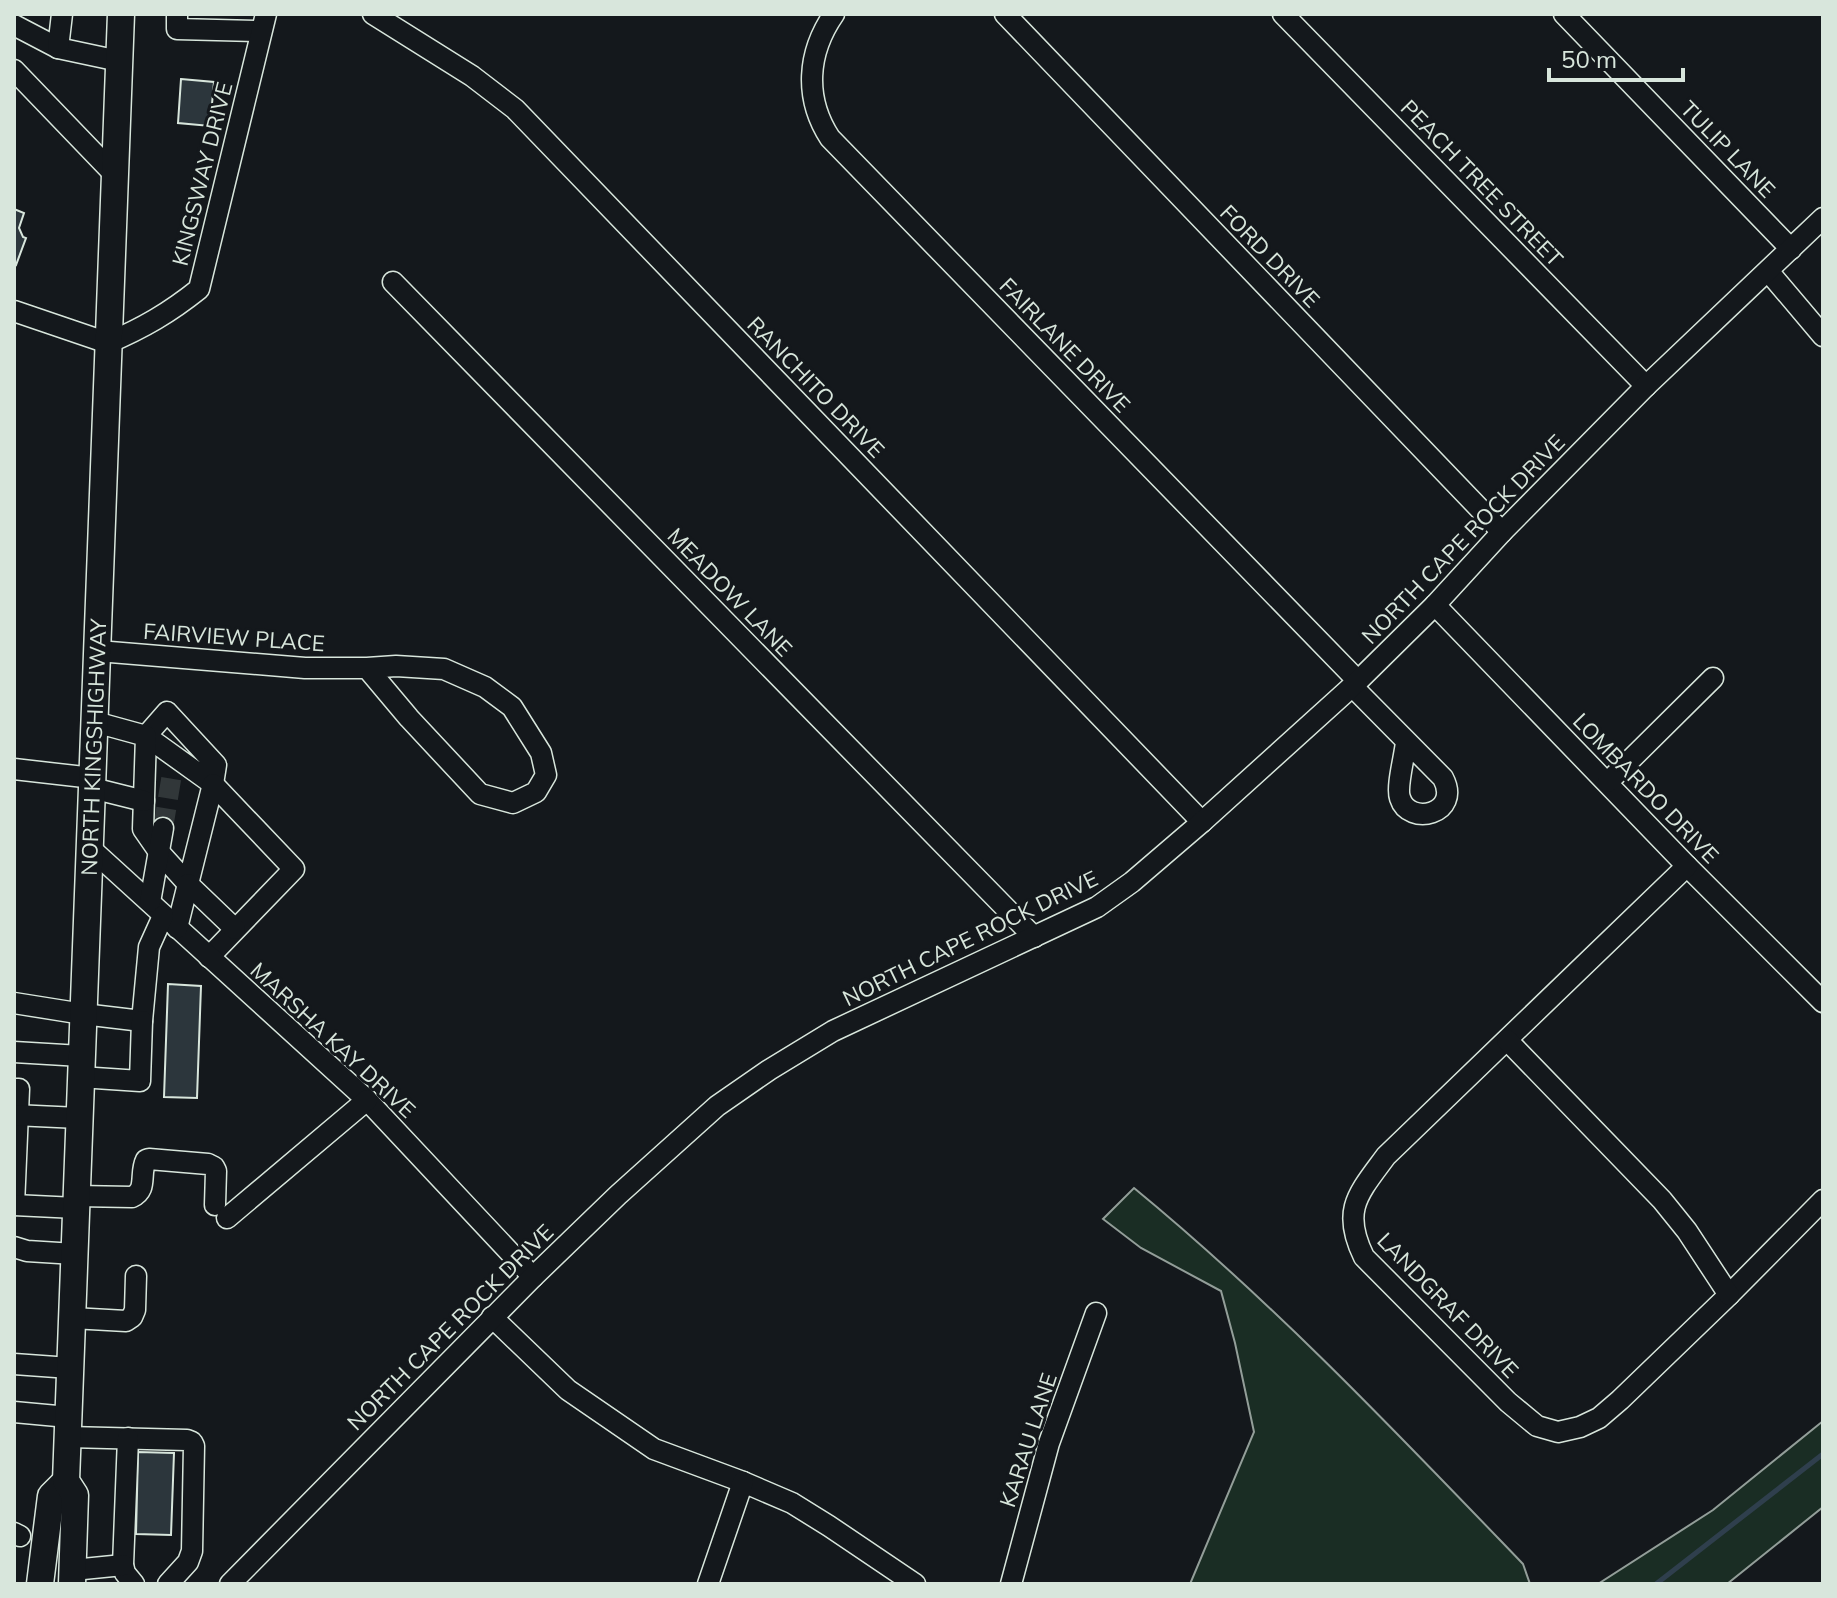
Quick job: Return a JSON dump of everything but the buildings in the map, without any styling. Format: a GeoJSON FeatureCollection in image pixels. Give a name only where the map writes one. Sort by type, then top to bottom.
{"type":"FeatureCollection","features":[{"type":"Feature","properties":{"kind":"main road","name":"NORTH KINGSHIGHWAY"},"geometry":{"type":"LineString","coordinates":[[72,1577],[75,1495],[66,1481],[121,14]]}},
{"type":"Feature","properties":{"kind":"main road","name":"NORTH KINGSHIGHWAY"},"geometry":{"type":"LineString","coordinates":[[40,1584],[51,1496],[66,1481]]}},
{"type":"Feature","properties":{"kind":"street"},"geometry":{"type":"LineString","coordinates":[[58,48],[62,14]]}},
{"type":"Feature","properties":{"kind":"street"},"geometry":{"type":"LineString","coordinates":[[177,14],[177,29],[237,22],[264,23]]}},
{"type":"Feature","properties":{"kind":"street","name":"RANCHITO DRIVE"},"geometry":{"type":"LineString","coordinates":[[373,14],[472,76],[515,109],[1202,822]]}},
{"type":"Feature","properties":{"kind":"street","name":"FAIRLANE DRIVE"},"geometry":{"type":"LineString","coordinates":[[834,14],[820,39],[812,71],[814,105],[830,138],[1355,683],[1406,742]]}},
{"type":"Feature","properties":{"kind":"street","name":"FORD DRIVE"},"geometry":{"type":"LineString","coordinates":[[1005,14],[1502,532]]}},
{"type":"Feature","properties":{"kind":"street","name":"PEACH TREE STREET"},"geometry":{"type":"LineString","coordinates":[[1283,14],[1646,386]]}},
{"type":"Feature","properties":{"kind":"street","name":"TULIP LANE"},"geometry":{"type":"LineString","coordinates":[[1564,14],[1791,249]]}},
{"type":"Feature","properties":{"kind":"street","name":"KINGSWAY DRIVE"},"geometry":{"type":"LineString","coordinates":[[108,343],[172,311],[199,289],[264,23]]}},
{"type":"Feature","properties":{"kind":"street"},"geometry":{"type":"LineString","coordinates":[[14,25],[58,48],[119,61]]}},
{"type":"Feature","properties":{"kind":"street"},"geometry":{"type":"LineString","coordinates":[[14,70],[116,176]]}},
{"type":"Feature","properties":{"kind":"street","name":"NORTH CAPE ROCK DRIVE"},"geometry":{"type":"LineString","coordinates":[[230,1584],[492,1317],[618,1195],[717,1106],[833,1031],[1097,907],[1132,882],[1202,822],[1355,683],[1435,605],[1502,532],[1646,386],[1823,218]]}},
{"type":"Feature","properties":{"kind":"street"},"geometry":{"type":"LineString","coordinates":[[1768,271],[1823,336]]}},
{"type":"Feature","properties":{"kind":"street","name":"MEADOW LANE"},"geometry":{"type":"LineString","coordinates":[[393,282],[1034,937]]}},
{"type":"Feature","properties":{"kind":"street"},"geometry":{"type":"LineString","coordinates":[[14,311],[108,343]]}},
{"type":"Feature","properties":{"kind":"street","name":"LOMBARDO DRIVE"},"geometry":{"type":"LineString","coordinates":[[1435,605],[1823,1002]]}},
{"type":"Feature","properties":{"kind":"street","name":"FAIRVIEW PLACE"},"geometry":{"type":"LineString","coordinates":[[98,651],[305,668],[396,666],[444,669],[485,687],[512,707],[541,753],[546,775],[536,792],[513,803],[480,794],[367,668]]}},
{"type":"Feature","properties":{"kind":"street"},"geometry":{"type":"LineString","coordinates":[[1608,782],[1713,678]]}},
{"type":"Feature","properties":{"kind":"street"},"geometry":{"type":"LineString","coordinates":[[14,1052],[140,1081],[149,947],[163,915],[188,884],[216,765],[167,712],[146,736],[143,829],[188,884],[235,929]]}},
{"type":"Feature","properties":{"kind":"street"},"geometry":{"type":"LineString","coordinates":[[95,722],[146,736],[174,765],[213,784],[294,869],[209,957]]}},
{"type":"Feature","properties":{"kind":"street"},"geometry":{"type":"LineString","coordinates":[[14,769],[92,783],[144,801]]}},
{"type":"Feature","properties":{"kind":"street"},"geometry":{"type":"LineString","coordinates":[[163,828],[159,852],[163,915]]}},
{"type":"Feature","properties":{"kind":"street","name":"MARSHA KAY DRIVE"},"geometry":{"type":"LineString","coordinates":[[90,848],[367,1100],[533,1277]]}},
{"type":"Feature","properties":{"kind":"street","name":"LANDGRAF DRIVE"},"geometry":{"type":"LineString","coordinates":[[1687,866],[1386,1156],[1356,1202],[1352,1224],[1356,1241],[1364,1257],[1508,1402],[1537,1426],[1558,1432],[1599,1418],[1620,1400],[1823,1200]]}},
{"type":"Feature","properties":{"kind":"street"},"geometry":{"type":"LineString","coordinates":[[14,1003],[142,1021]]}},
{"type":"Feature","properties":{"kind":"street"},"geometry":{"type":"LineString","coordinates":[[1507,1040],[1662,1200],[1687,1231],[1729,1295]]}},
{"type":"Feature","properties":{"kind":"street"},"geometry":{"type":"LineString","coordinates":[[14,1089],[19,1089],[14,1205],[132,1197],[142,1189],[143,1165],[149,1159],[214,1167],[221,1211],[367,1100]]}},
{"type":"Feature","properties":{"kind":"street"},"geometry":{"type":"LineString","coordinates":[[16,1115],[79,1118]]}},
{"type":"Feature","properties":{"kind":"street"},"geometry":{"type":"LineString","coordinates":[[14,1247],[27,1251],[75,1254]]}},
{"type":"Feature","properties":{"kind":"street"},"geometry":{"type":"LineString","coordinates":[[72,1318],[126,1321],[135,1310],[136,1276]]}},
{"type":"Feature","properties":{"kind":"street","name":"KARAU LANE"},"geometry":{"type":"LineString","coordinates":[[1011,1584],[1049,1443],[1096,1313]]}},
{"type":"Feature","properties":{"kind":"street"},"geometry":{"type":"LineString","coordinates":[[492,1317],[568,1390],[654,1449],[792,1503],[915,1584]]}},
{"type":"Feature","properties":{"kind":"street"},"geometry":{"type":"LineString","coordinates":[[14,1364],[70,1368]]}},
{"type":"Feature","properties":{"kind":"street"},"geometry":{"type":"LineString","coordinates":[[14,1412],[68,1427],[128,1438],[192,1442],[191,1556],[168,1584]]}},
{"type":"Feature","properties":{"kind":"street"},"geometry":{"type":"LineString","coordinates":[[128,1438],[123,1565],[134,1584]]}},
{"type":"Feature","properties":{"kind":"street"},"geometry":{"type":"LineString","coordinates":[[708,1584],[743,1482]]}},
{"type":"Feature","properties":{"kind":"street"},"geometry":{"type":"LineString","coordinates":[[72,1577],[123,1565]]}},
{"type":"Feature","properties":{"kind":"green space"},"geometry":{"type":"Polygon","coordinates":[[[1134,1188],[1236,1277],[1334,1370],[1523,1564],[1530,1584],[1190,1584],[1254,1432],[1221,1291],[1141,1248],[1103,1219],[1134,1188]]]}},
{"type":"Feature","properties":{"kind":"green space"},"geometry":{"type":"Polygon","coordinates":[[[1823,1421],[1823,1507],[1727,1584],[1598,1584],[1713,1510],[1823,1421]]]}},
{"type":"Feature","properties":{"kind":"waterway"},"geometry":{"type":"LineString","coordinates":[[1656,1584],[1823,1454]]}},
{"type":"Feature","properties":{"kind":"tunnel"},"geometry":{"type":"LineString","coordinates":[[163,828],[172,774]]}}]}
